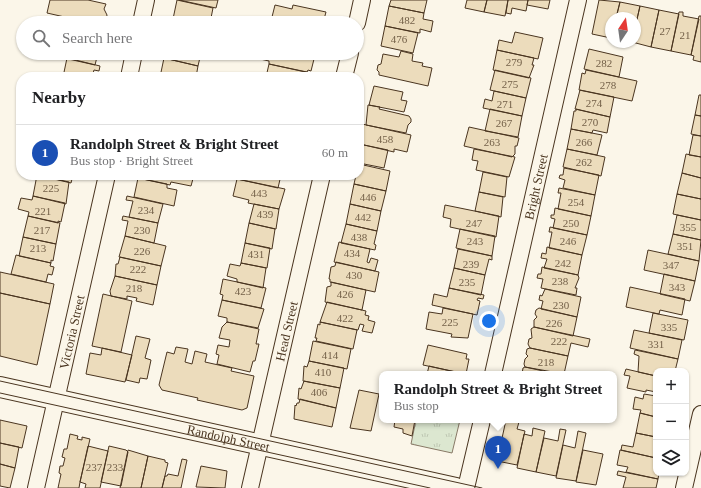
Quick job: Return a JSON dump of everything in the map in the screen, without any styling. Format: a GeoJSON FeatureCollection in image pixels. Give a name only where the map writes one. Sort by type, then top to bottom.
{"type":"FeatureCollection","features":[{"type":"Feature","properties":{"kind":"street"},"geometry":{"type":"LineString","coordinates":[[143,16],[146,0]]}},
{"type":"Feature","properties":{"kind":"street"},"geometry":{"type":"LineString","coordinates":[[359,16],[362,0]]}},
{"type":"Feature","properties":{"kind":"street","name":"Bright Street"},"geometry":{"type":"LineString","coordinates":[[494,371],[578,0]]}},
{"type":"Feature","properties":{"kind":"street"},"geometry":{"type":"LineString","coordinates":[[130,72],[133,60]]}},
{"type":"Feature","properties":{"kind":"street"},"geometry":{"type":"LineString","coordinates":[[345,72],[348,60]]}},
{"type":"Feature","properties":{"kind":"street","name":"Victoria Street"},"geometry":{"type":"LineString","coordinates":[[36,488],[106,180]]}},
{"type":"Feature","properties":{"kind":"street","name":"Head Street"},"geometry":{"type":"LineString","coordinates":[[250,488],[321,180]]}},
{"type":"Feature","properties":{"kind":"street","name":"Randolph Street"},"geometry":{"type":"LineString","coordinates":[[0,387],[456,488]]}},
{"type":"Feature","properties":{"kind":"street"},"geometry":{"type":"LineString","coordinates":[[684,488],[701,414]]}},
{"type":"Feature","properties":{"kind":"street"},"geometry":{"type":"LineString","coordinates":[[466,488],[481,423]]}},
{"type":"Feature","properties":{"kind":"green space"},"geometry":{"type":"Polygon","coordinates":[[[415,423],[459,423],[452,453],[411,444],[415,423]]]}},
{"type":"Feature","properties":{"kind":"building"},"geometry":{"type":"Polygon","coordinates":[[[50,0],[88,0],[106,4],[104,9],[107,15],[60,16],[47,13],[50,0]]]}},
{"type":"Feature","properties":{"kind":"building"},"geometry":{"type":"Polygon","coordinates":[[[177,0],[213,8],[211,16],[174,16],[177,0]]]}},
{"type":"Feature","properties":{"kind":"building"},"geometry":{"type":"Polygon","coordinates":[[[179,0],[218,0],[216,8],[179,0]]]}},
{"type":"Feature","properties":{"kind":"building"},"geometry":{"type":"Polygon","coordinates":[[[391,0],[427,0],[424,13],[389,6],[391,0]]]}},
{"type":"Feature","properties":{"kind":"building"},"geometry":{"type":"Polygon","coordinates":[[[467,0],[487,0],[484,12],[465,8],[467,0]]]}},
{"type":"Feature","properties":{"kind":"building"},"geometry":{"type":"Polygon","coordinates":[[[487,0],[508,0],[505,16],[484,12],[487,0]]]}},
{"type":"Feature","properties":{"kind":"building"},"geometry":{"type":"Polygon","coordinates":[[[508,0],[528,0],[526,11],[512,8],[511,14],[506,13],[508,0]]]}},
{"type":"Feature","properties":{"kind":"building"},"geometry":{"type":"Polygon","coordinates":[[[528,0],[550,0],[548,9],[527,5],[528,0]]]}},
{"type":"Feature","properties":{"kind":"building"},"geometry":{"type":"Polygon","coordinates":[[[599,0],[620,2],[618,12],[605,12],[605,37],[592,34],[599,0]]]}},
{"type":"Feature","properties":{"kind":"building"},"geometry":{"type":"Polygon","coordinates":[[[620,2],[640,6],[639,12],[618,12],[620,2]]]}},
{"type":"Feature","properties":{"kind":"building"},"geometry":{"type":"Polygon","coordinates":[[[275,5],[292,9],[293,5],[326,12],[325,16],[272,16],[275,5]]]}},
{"type":"Feature","properties":{"kind":"building"},"geometry":{"type":"Polygon","coordinates":[[[389,6],[424,13],[423,19],[433,21],[431,32],[420,29],[420,33],[385,26],[389,6]]]}},
{"type":"Feature","properties":{"kind":"building"},"geometry":{"type":"Polygon","coordinates":[[[640,6],[659,10],[651,47],[641,44],[641,12],[639,12],[640,6]]]}},
{"type":"Feature","properties":{"kind":"building"},"geometry":{"type":"Polygon","coordinates":[[[659,10],[679,14],[671,51],[651,47],[659,10]]]}},
{"type":"Feature","properties":{"kind":"building"},"geometry":{"type":"Polygon","coordinates":[[[679,12],[683,12],[683,16],[699,19],[691,55],[671,51],[679,12]]]}},
{"type":"Feature","properties":{"kind":"building"},"geometry":{"type":"Polygon","coordinates":[[[699,16],[701,16],[701,62],[693,60],[694,56],[691,55],[699,16]]]}},
{"type":"Feature","properties":{"kind":"building"},"geometry":{"type":"Polygon","coordinates":[[[385,26],[418,33],[413,53],[381,46],[385,26]]]}},
{"type":"Feature","properties":{"kind":"building"},"geometry":{"type":"Polygon","coordinates":[[[515,32],[543,38],[538,59],[497,50],[499,40],[512,43],[515,32]]]}},
{"type":"Feature","properties":{"kind":"building"},"geometry":{"type":"Polygon","coordinates":[[[589,49],[623,57],[619,77],[584,69],[589,49]]]}},
{"type":"Feature","properties":{"kind":"building"},"geometry":{"type":"Polygon","coordinates":[[[497,50],[534,58],[532,65],[534,65],[529,78],[493,70],[497,50]]]}},
{"type":"Feature","properties":{"kind":"building"},"geometry":{"type":"Polygon","coordinates":[[[401,51],[413,54],[412,61],[423,63],[422,66],[432,68],[428,86],[379,75],[377,70],[378,65],[381,64],[383,54],[399,57],[401,51]]]}},
{"type":"Feature","properties":{"kind":"building"},"geometry":{"type":"Polygon","coordinates":[[[67,60],[75,60],[100,66],[99,71],[94,70],[93,72],[64,72],[67,60]]]}},
{"type":"Feature","properties":{"kind":"building"},"geometry":{"type":"Polygon","coordinates":[[[73,60],[96,60],[95,65],[73,60]]]}},
{"type":"Feature","properties":{"kind":"building"},"geometry":{"type":"Polygon","coordinates":[[[164,60],[172,60],[198,66],[197,72],[161,72],[164,60]]]}},
{"type":"Feature","properties":{"kind":"building"},"geometry":{"type":"Polygon","coordinates":[[[172,60],[199,60],[198,66],[172,60]]]}},
{"type":"Feature","properties":{"kind":"building"},"geometry":{"type":"Polygon","coordinates":[[[264,60],[314,60],[311,71],[308,70],[307,72],[269,64],[269,61],[264,60]]]}},
{"type":"Feature","properties":{"kind":"building"},"geometry":{"type":"Polygon","coordinates":[[[269,64],[305,72],[267,72],[269,64]]]}},
{"type":"Feature","properties":{"kind":"building"},"geometry":{"type":"Polygon","coordinates":[[[495,70],[531,78],[526,98],[490,90],[495,70]]]}},
{"type":"Feature","properties":{"kind":"building"},"geometry":{"type":"Polygon","coordinates":[[[586,70],[637,81],[632,101],[579,90],[582,73],[585,74],[586,70]]]}},
{"type":"Feature","properties":{"kind":"building"},"geometry":{"type":"Polygon","coordinates":[[[374,86],[403,92],[401,100],[407,101],[404,112],[369,105],[374,86]]]}},
{"type":"Feature","properties":{"kind":"building"},"geometry":{"type":"Polygon","coordinates":[[[580,90],[614,97],[610,117],[575,109],[580,90]]]}},
{"type":"Feature","properties":{"kind":"building"},"geometry":{"type":"Polygon","coordinates":[[[494,91],[526,98],[522,116],[483,108],[485,99],[492,101],[494,91]]]}},
{"type":"Feature","properties":{"kind":"building"},"geometry":{"type":"Polygon","coordinates":[[[699,95],[701,95],[701,116],[695,115],[699,95]]]}},
{"type":"Feature","properties":{"kind":"building"},"geometry":{"type":"Polygon","coordinates":[[[368,105],[409,116],[411,122],[408,125],[406,133],[366,125],[368,105]]]}},
{"type":"Feature","properties":{"kind":"building"},"geometry":{"type":"Polygon","coordinates":[[[490,109],[522,116],[518,137],[485,131],[490,109]]]}},
{"type":"Feature","properties":{"kind":"building"},"geometry":{"type":"Polygon","coordinates":[[[576,109],[610,117],[607,133],[593,130],[592,133],[571,129],[574,111],[576,111],[576,109]]]}},
{"type":"Feature","properties":{"kind":"building"},"geometry":{"type":"Polygon","coordinates":[[[695,115],[701,116],[701,136],[691,134],[695,115]]]}},
{"type":"Feature","properties":{"kind":"building"},"geometry":{"type":"Polygon","coordinates":[[[364,124],[411,135],[407,152],[394,149],[394,152],[364,145],[364,124]]]}},
{"type":"Feature","properties":{"kind":"building"},"geometry":{"type":"Polygon","coordinates":[[[469,127],[519,138],[517,146],[515,146],[515,154],[512,157],[464,146],[469,127]]]}},
{"type":"Feature","properties":{"kind":"building"},"geometry":{"type":"Polygon","coordinates":[[[571,129],[602,135],[597,155],[567,149],[571,129]]]}},
{"type":"Feature","properties":{"kind":"building"},"geometry":{"type":"Polygon","coordinates":[[[693,135],[701,136],[701,157],[689,155],[693,135]]]}},
{"type":"Feature","properties":{"kind":"building"},"geometry":{"type":"Polygon","coordinates":[[[364,145],[388,150],[384,168],[364,164],[364,145]]]}},
{"type":"Feature","properties":{"kind":"building"},"geometry":{"type":"Polygon","coordinates":[[[474,149],[515,157],[509,177],[476,170],[478,161],[472,160],[474,149]]]}},
{"type":"Feature","properties":{"kind":"building"},"geometry":{"type":"Polygon","coordinates":[[[567,149],[605,157],[601,176],[563,167],[567,149]]]}},
{"type":"Feature","properties":{"kind":"building"},"geometry":{"type":"Polygon","coordinates":[[[686,154],[701,157],[701,178],[682,173],[686,154]]]}},
{"type":"Feature","properties":{"kind":"building"},"geometry":{"type":"Polygon","coordinates":[[[364,165],[390,171],[386,191],[354,184],[355,180],[364,180],[364,165]]]}},
{"type":"Feature","properties":{"kind":"building"},"geometry":{"type":"Polygon","coordinates":[[[564,168],[599,175],[595,195],[563,188],[565,180],[559,178],[560,175],[563,175],[564,168]]]}},
{"type":"Feature","properties":{"kind":"building"},"geometry":{"type":"Polygon","coordinates":[[[483,172],[507,177],[505,197],[479,192],[483,172]]]}},
{"type":"Feature","properties":{"kind":"building"},"geometry":{"type":"Polygon","coordinates":[[[682,173],[701,178],[701,199],[677,194],[682,173]]]}},
{"type":"Feature","properties":{"kind":"building"},"geometry":{"type":"Polygon","coordinates":[[[36,180],[60,180],[69,182],[66,204],[33,196],[36,180]]]}},
{"type":"Feature","properties":{"kind":"building"},"geometry":{"type":"Polygon","coordinates":[[[58,180],[72,180],[71,183],[58,180]]]}},
{"type":"Feature","properties":{"kind":"building"},"geometry":{"type":"Polygon","coordinates":[[[138,180],[148,180],[167,184],[167,188],[177,190],[174,206],[134,197],[138,180]]]}},
{"type":"Feature","properties":{"kind":"building"},"geometry":{"type":"Polygon","coordinates":[[[147,180],[193,180],[191,186],[171,182],[170,185],[147,180]]]}},
{"type":"Feature","properties":{"kind":"building"},"geometry":{"type":"Polygon","coordinates":[[[237,180],[285,189],[279,209],[248,203],[249,200],[233,196],[237,180]]]}},
{"type":"Feature","properties":{"kind":"building"},"geometry":{"type":"Polygon","coordinates":[[[242,180],[280,180],[278,188],[242,180]]]}},
{"type":"Feature","properties":{"kind":"building"},"geometry":{"type":"Polygon","coordinates":[[[354,184],[386,191],[381,211],[350,204],[354,184]]]}},
{"type":"Feature","properties":{"kind":"building"},"geometry":{"type":"Polygon","coordinates":[[[559,188],[595,195],[591,216],[558,209],[561,193],[558,193],[559,188]]]}},
{"type":"Feature","properties":{"kind":"building"},"geometry":{"type":"Polygon","coordinates":[[[479,192],[503,197],[501,217],[475,211],[479,192]]]}},
{"type":"Feature","properties":{"kind":"building"},"geometry":{"type":"Polygon","coordinates":[[[677,194],[701,199],[701,220],[673,214],[677,194]]]}},
{"type":"Feature","properties":{"kind":"building"},"geometry":{"type":"Polygon","coordinates":[[[33,196],[65,203],[61,222],[58,221],[58,223],[28,216],[29,212],[18,209],[21,198],[32,200],[33,196]]]}},
{"type":"Feature","properties":{"kind":"building"},"geometry":{"type":"Polygon","coordinates":[[[127,196],[163,204],[158,223],[129,217],[133,201],[126,200],[127,196]]]}},
{"type":"Feature","properties":{"kind":"building"},"geometry":{"type":"Polygon","coordinates":[[[254,204],[279,209],[276,229],[249,223],[254,204]]]}},
{"type":"Feature","properties":{"kind":"building"},"geometry":{"type":"Polygon","coordinates":[[[350,204],[381,211],[377,231],[346,224],[350,204]]]}},
{"type":"Feature","properties":{"kind":"building"},"geometry":{"type":"Polygon","coordinates":[[[445,205],[499,216],[496,237],[450,227],[451,219],[443,217],[445,205]]]}},
{"type":"Feature","properties":{"kind":"building"},"geometry":{"type":"Polygon","coordinates":[[[555,208],[591,216],[587,235],[553,228],[555,219],[551,218],[551,215],[554,215],[555,208]]]}},
{"type":"Feature","properties":{"kind":"building"},"geometry":{"type":"Polygon","coordinates":[[[677,215],[701,220],[701,240],[673,234],[677,215]]]}},
{"type":"Feature","properties":{"kind":"building"},"geometry":{"type":"Polygon","coordinates":[[[28,216],[60,223],[56,244],[23,237],[28,216]]]}},
{"type":"Feature","properties":{"kind":"building"},"geometry":{"type":"Polygon","coordinates":[[[123,216],[158,223],[154,243],[125,236],[128,221],[122,220],[123,216]]]}},
{"type":"Feature","properties":{"kind":"building"},"geometry":{"type":"Polygon","coordinates":[[[249,223],[275,229],[272,249],[245,243],[249,223]]]}},
{"type":"Feature","properties":{"kind":"building"},"geometry":{"type":"Polygon","coordinates":[[[346,224],[377,231],[374,244],[376,245],[375,250],[341,243],[346,224]]]}},
{"type":"Feature","properties":{"kind":"building"},"geometry":{"type":"Polygon","coordinates":[[[550,227],[587,235],[582,255],[549,248],[552,232],[549,232],[550,227]]]}},
{"type":"Feature","properties":{"kind":"building"},"geometry":{"type":"Polygon","coordinates":[[[460,229],[495,236],[492,256],[456,248],[460,229]]]}},
{"type":"Feature","properties":{"kind":"building"},"geometry":{"type":"Polygon","coordinates":[[[673,234],[701,240],[699,261],[668,254],[673,234]]]}},
{"type":"Feature","properties":{"kind":"building"},"geometry":{"type":"Polygon","coordinates":[[[125,236],[166,246],[161,266],[119,257],[125,236]]]}},
{"type":"Feature","properties":{"kind":"building"},"geometry":{"type":"Polygon","coordinates":[[[23,237],[56,244],[53,261],[51,260],[51,263],[19,256],[23,237]]]}},
{"type":"Feature","properties":{"kind":"building"},"geometry":{"type":"Polygon","coordinates":[[[339,242],[370,249],[367,262],[369,263],[371,258],[378,260],[375,271],[334,262],[339,242]]]}},
{"type":"Feature","properties":{"kind":"building"},"geometry":{"type":"Polygon","coordinates":[[[245,243],[270,248],[267,268],[241,263],[245,243]]]}},
{"type":"Feature","properties":{"kind":"building"},"geometry":{"type":"Polygon","coordinates":[[[547,247],[582,255],[578,275],[544,268],[547,259],[541,258],[542,253],[546,254],[547,247]]]}},
{"type":"Feature","properties":{"kind":"building"},"geometry":{"type":"Polygon","coordinates":[[[458,249],[492,256],[492,260],[489,259],[485,275],[454,268],[458,249]]]}},
{"type":"Feature","properties":{"kind":"building"},"geometry":{"type":"Polygon","coordinates":[[[648,250],[699,261],[695,281],[644,270],[648,250]]]}},
{"type":"Feature","properties":{"kind":"building"},"geometry":{"type":"Polygon","coordinates":[[[16,255],[51,263],[50,266],[54,267],[52,275],[48,274],[46,282],[11,274],[16,255]]]}},
{"type":"Feature","properties":{"kind":"building"},"geometry":{"type":"Polygon","coordinates":[[[120,257],[161,266],[157,285],[115,276],[116,264],[118,264],[120,257]]]}},
{"type":"Feature","properties":{"kind":"building"},"geometry":{"type":"Polygon","coordinates":[[[336,262],[379,272],[375,292],[330,282],[331,267],[335,266],[336,262]]]}},
{"type":"Feature","properties":{"kind":"building"},"geometry":{"type":"Polygon","coordinates":[[[241,263],[266,268],[263,288],[237,282],[237,279],[227,276],[230,264],[240,266],[241,263]]]}},
{"type":"Feature","properties":{"kind":"building"},"geometry":{"type":"Polygon","coordinates":[[[542,267],[578,275],[579,278],[575,288],[577,288],[576,295],[541,288],[543,279],[537,278],[538,274],[541,274],[542,267]]]}},
{"type":"Feature","properties":{"kind":"building"},"geometry":{"type":"Polygon","coordinates":[[[454,268],[485,275],[481,295],[449,288],[454,268]]]}},
{"type":"Feature","properties":{"kind":"building"},"geometry":{"type":"Polygon","coordinates":[[[0,272],[54,284],[50,304],[0,293],[0,272]]]}},
{"type":"Feature","properties":{"kind":"building"},"geometry":{"type":"Polygon","coordinates":[[[664,274],[695,281],[690,301],[660,294],[664,274]]]}},
{"type":"Feature","properties":{"kind":"building"},"geometry":{"type":"Polygon","coordinates":[[[115,276],[157,285],[153,305],[136,301],[137,298],[127,296],[127,299],[111,296],[110,291],[115,276]]]}},
{"type":"Feature","properties":{"kind":"building"},"geometry":{"type":"Polygon","coordinates":[[[223,279],[266,288],[261,308],[222,300],[223,295],[220,294],[223,279]]]}},
{"type":"Feature","properties":{"kind":"building"},"geometry":{"type":"Polygon","coordinates":[[[331,282],[366,290],[362,310],[325,302],[327,287],[331,286],[331,282]]]}},
{"type":"Feature","properties":{"kind":"building"},"geometry":{"type":"Polygon","coordinates":[[[630,287],[685,299],[682,315],[660,310],[659,314],[626,307],[630,287]]]}},
{"type":"Feature","properties":{"kind":"building"},"geometry":{"type":"Polygon","coordinates":[[[449,288],[484,295],[483,299],[478,298],[477,300],[480,301],[477,315],[432,305],[434,294],[447,297],[449,288]]]}},
{"type":"Feature","properties":{"kind":"building"},"geometry":{"type":"Polygon","coordinates":[[[545,289],[581,297],[577,317],[541,309],[543,301],[539,300],[540,295],[542,296],[545,289]]]}},
{"type":"Feature","properties":{"kind":"building"},"geometry":{"type":"Polygon","coordinates":[[[0,293],[50,304],[37,365],[0,356],[0,293]]]}},
{"type":"Feature","properties":{"kind":"building"},"geometry":{"type":"Polygon","coordinates":[[[103,294],[132,301],[121,352],[92,346],[103,294]]]}},
{"type":"Feature","properties":{"kind":"building"},"geometry":{"type":"Polygon","coordinates":[[[222,300],[264,309],[258,328],[227,322],[227,318],[218,316],[222,300]]]}},
{"type":"Feature","properties":{"kind":"building"},"geometry":{"type":"Polygon","coordinates":[[[327,302],[366,311],[365,315],[369,316],[368,320],[375,322],[372,333],[362,331],[364,325],[360,324],[358,330],[320,322],[327,302]]]}},
{"type":"Feature","properties":{"kind":"building"},"geometry":{"type":"Polygon","coordinates":[[[443,308],[473,314],[468,338],[451,337],[452,334],[426,329],[429,312],[442,314],[443,308]]]}},
{"type":"Feature","properties":{"kind":"building"},"geometry":{"type":"Polygon","coordinates":[[[539,308],[577,317],[573,336],[534,327],[534,320],[537,317],[535,314],[536,310],[539,308]]]}},
{"type":"Feature","properties":{"kind":"building"},"geometry":{"type":"Polygon","coordinates":[[[653,313],[688,320],[684,340],[649,333],[653,313]]]}},
{"type":"Feature","properties":{"kind":"building"},"geometry":{"type":"Polygon","coordinates":[[[227,322],[259,329],[256,344],[259,344],[255,361],[253,361],[250,372],[217,364],[219,355],[216,354],[218,345],[229,347],[230,340],[219,338],[222,327],[227,322]]]}},
{"type":"Feature","properties":{"kind":"building"},"geometry":{"type":"Polygon","coordinates":[[[320,322],[357,330],[353,349],[316,341],[317,338],[315,338],[318,324],[320,325],[320,322]]]}},
{"type":"Feature","properties":{"kind":"building"},"geometry":{"type":"Polygon","coordinates":[[[534,327],[590,339],[588,347],[571,343],[568,356],[530,348],[528,344],[529,339],[532,338],[531,329],[534,327]]]}},
{"type":"Feature","properties":{"kind":"building"},"geometry":{"type":"Polygon","coordinates":[[[634,330],[682,340],[678,359],[630,348],[634,330]]]}},
{"type":"Feature","properties":{"kind":"building"},"geometry":{"type":"Polygon","coordinates":[[[136,336],[150,339],[145,358],[151,360],[147,379],[140,378],[139,383],[126,380],[136,336]]]}},
{"type":"Feature","properties":{"kind":"building"},"geometry":{"type":"Polygon","coordinates":[[[313,341],[351,349],[347,369],[309,361],[313,341]]]}},
{"type":"Feature","properties":{"kind":"building"},"geometry":{"type":"Polygon","coordinates":[[[428,345],[467,354],[466,359],[469,359],[467,371],[452,371],[423,365],[428,345]]]}},
{"type":"Feature","properties":{"kind":"building"},"geometry":{"type":"Polygon","coordinates":[[[176,347],[188,349],[185,362],[192,364],[195,351],[207,354],[205,362],[232,368],[231,371],[254,376],[247,408],[242,410],[197,400],[198,398],[162,390],[159,385],[167,352],[174,354],[176,347]]]}},
{"type":"Feature","properties":{"kind":"building"},"geometry":{"type":"Polygon","coordinates":[[[102,348],[132,355],[125,382],[86,374],[90,353],[101,355],[102,348]]]}},
{"type":"Feature","properties":{"kind":"building"},"geometry":{"type":"Polygon","coordinates":[[[530,348],[568,356],[565,371],[547,371],[525,367],[525,359],[528,356],[526,354],[527,349],[530,348]]]}},
{"type":"Feature","properties":{"kind":"building"},"geometry":{"type":"Polygon","coordinates":[[[635,350],[678,359],[676,368],[653,368],[653,375],[638,372],[639,356],[634,354],[635,350]]]}},
{"type":"Feature","properties":{"kind":"building"},"geometry":{"type":"Polygon","coordinates":[[[309,361],[344,368],[340,388],[303,381],[304,366],[307,367],[309,361]]]}},
{"type":"Feature","properties":{"kind":"building"},"geometry":{"type":"Polygon","coordinates":[[[429,366],[451,371],[428,371],[429,366]]]}},
{"type":"Feature","properties":{"kind":"building"},"geometry":{"type":"Polygon","coordinates":[[[525,367],[543,371],[522,371],[525,367]]]}},
{"type":"Feature","properties":{"kind":"building"},"geometry":{"type":"Polygon","coordinates":[[[626,369],[653,375],[653,391],[646,390],[646,392],[627,388],[630,376],[624,375],[626,369]]]}},
{"type":"Feature","properties":{"kind":"building"},"geometry":{"type":"Polygon","coordinates":[[[304,381],[340,388],[336,408],[298,399],[299,388],[301,389],[304,381]]]}},
{"type":"Feature","properties":{"kind":"building"},"geometry":{"type":"Polygon","coordinates":[[[359,390],[379,394],[371,431],[350,428],[359,390]]]}},
{"type":"Feature","properties":{"kind":"building"},"geometry":{"type":"Polygon","coordinates":[[[644,394],[653,396],[653,416],[640,413],[641,410],[633,409],[635,397],[643,399],[644,394]]]}},
{"type":"Feature","properties":{"kind":"building"},"geometry":{"type":"Polygon","coordinates":[[[300,399],[336,408],[332,427],[294,419],[295,405],[296,406],[297,403],[299,403],[300,399]]]}},
{"type":"Feature","properties":{"kind":"building"},"geometry":{"type":"Polygon","coordinates":[[[640,413],[653,416],[653,436],[636,433],[640,413]]]}},
{"type":"Feature","properties":{"kind":"building"},"geometry":{"type":"Polygon","coordinates":[[[0,420],[27,426],[22,448],[0,443],[0,420]]]}},
{"type":"Feature","properties":{"kind":"building"},"geometry":{"type":"Polygon","coordinates":[[[395,423],[414,423],[412,436],[403,433],[403,429],[394,427],[395,423]]]}},
{"type":"Feature","properties":{"kind":"building"},"geometry":{"type":"Polygon","coordinates":[[[505,423],[519,423],[517,429],[525,431],[517,465],[497,461],[505,423]]]}},
{"type":"Feature","properties":{"kind":"building"},"geometry":{"type":"Polygon","coordinates":[[[533,428],[545,431],[536,472],[517,468],[524,434],[532,436],[533,428]]]}},
{"type":"Feature","properties":{"kind":"building"},"geometry":{"type":"Polygon","coordinates":[[[560,429],[566,430],[556,476],[536,472],[544,438],[558,441],[560,429]]]}},
{"type":"Feature","properties":{"kind":"building"},"geometry":{"type":"Polygon","coordinates":[[[578,431],[586,433],[576,481],[556,478],[563,445],[575,448],[578,431]]]}},
{"type":"Feature","properties":{"kind":"building"},"geometry":{"type":"Polygon","coordinates":[[[636,433],[653,436],[653,457],[621,450],[622,445],[633,447],[636,433]]]}},
{"type":"Feature","properties":{"kind":"building"},"geometry":{"type":"Polygon","coordinates":[[[70,434],[78,436],[77,439],[82,440],[82,437],[90,439],[79,488],[58,488],[61,474],[59,473],[60,466],[63,466],[65,458],[62,457],[64,449],[67,449],[70,434]]]}},
{"type":"Feature","properties":{"kind":"building"},"geometry":{"type":"Polygon","coordinates":[[[0,443],[19,447],[15,468],[0,464],[0,443]]]}},
{"type":"Feature","properties":{"kind":"building"},"geometry":{"type":"Polygon","coordinates":[[[88,446],[108,451],[100,488],[85,488],[86,484],[80,482],[88,446]]]}},
{"type":"Feature","properties":{"kind":"building"},"geometry":{"type":"Polygon","coordinates":[[[109,446],[126,450],[128,452],[121,486],[101,482],[109,446]]]}},
{"type":"Feature","properties":{"kind":"building"},"geometry":{"type":"Polygon","coordinates":[[[128,450],[148,456],[141,488],[120,488],[128,450]]]}},
{"type":"Feature","properties":{"kind":"building"},"geometry":{"type":"Polygon","coordinates":[[[583,450],[603,454],[596,485],[576,482],[583,450]]]}},
{"type":"Feature","properties":{"kind":"building"},"geometry":{"type":"Polygon","coordinates":[[[620,450],[653,457],[653,476],[658,476],[658,479],[626,472],[628,467],[617,465],[620,450]]]}},
{"type":"Feature","properties":{"kind":"building"},"geometry":{"type":"Polygon","coordinates":[[[148,456],[165,460],[165,462],[168,463],[162,488],[141,488],[148,456]]]}},
{"type":"Feature","properties":{"kind":"building"},"geometry":{"type":"Polygon","coordinates":[[[182,459],[187,460],[181,488],[162,488],[165,476],[168,474],[178,476],[182,459]]]}},
{"type":"Feature","properties":{"kind":"building"},"geometry":{"type":"Polygon","coordinates":[[[0,464],[15,468],[10,488],[0,486],[0,464]]]}},
{"type":"Feature","properties":{"kind":"building"},"geometry":{"type":"Polygon","coordinates":[[[201,466],[227,471],[225,488],[196,487],[201,466]]]}},
{"type":"Feature","properties":{"kind":"building"},"geometry":{"type":"Polygon","coordinates":[[[618,471],[658,479],[656,488],[623,488],[626,477],[617,475],[618,471]]]}},
{"type":"Feature","properties":{"kind":"tram line"},"geometry":{"type":"LineString","coordinates":[[0,381],[482,488]]}},
{"type":"Feature","properties":{"kind":"tram line"},"geometry":{"type":"LineString","coordinates":[[0,393],[430,488]]}},
{"type":"Feature","properties":{"kind":"place","name":"Randolph Street & Bright Street"},"geometry":{"type":"Point","coordinates":[498,469]}}]}
